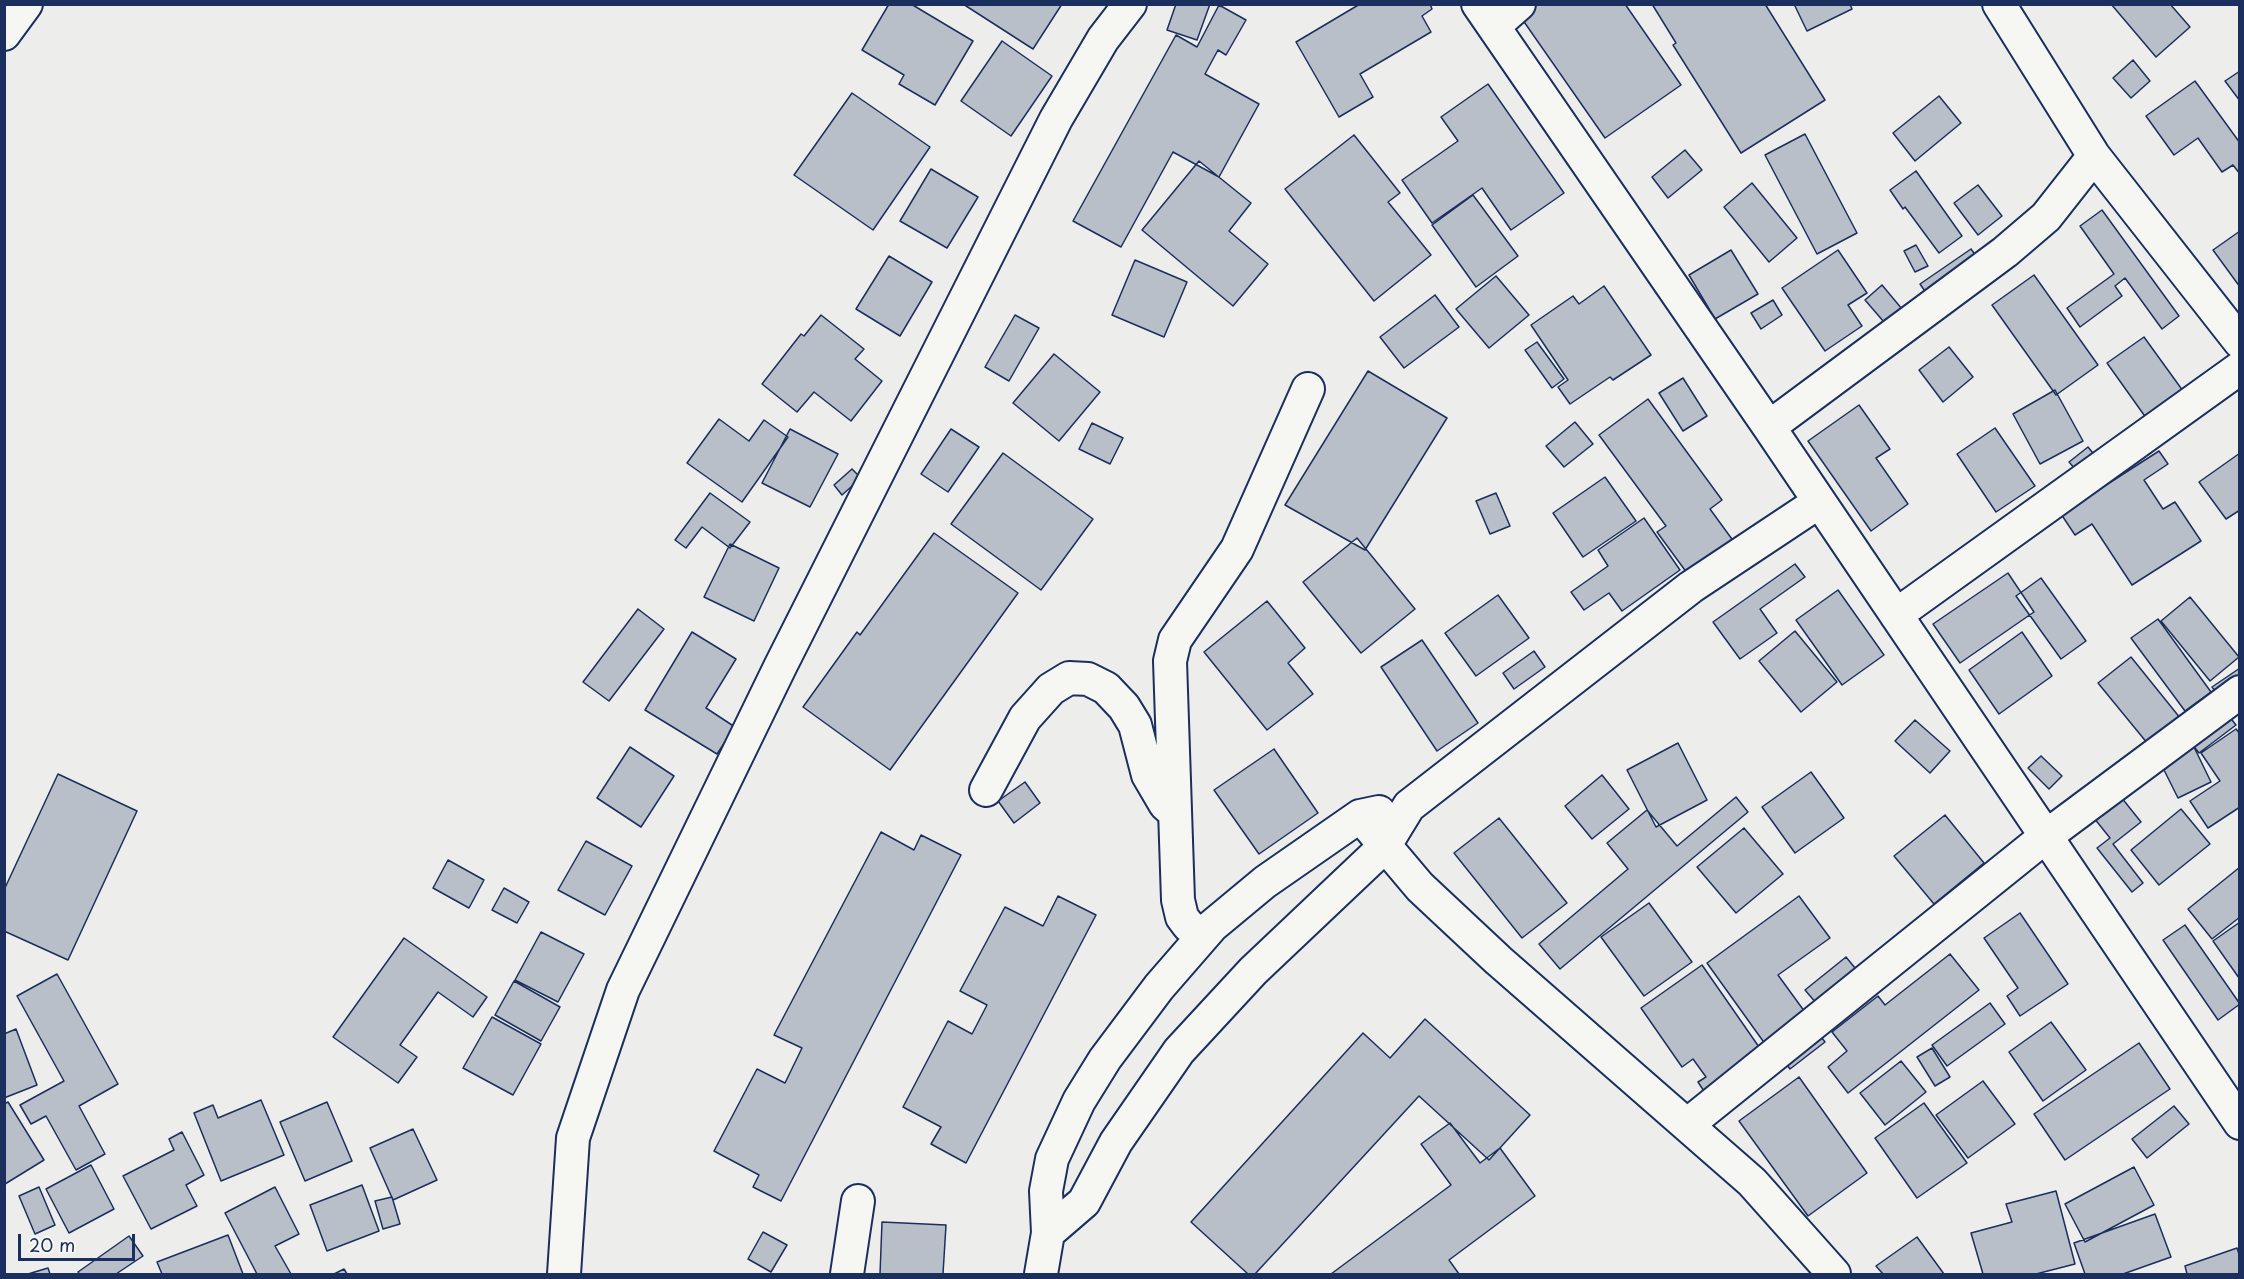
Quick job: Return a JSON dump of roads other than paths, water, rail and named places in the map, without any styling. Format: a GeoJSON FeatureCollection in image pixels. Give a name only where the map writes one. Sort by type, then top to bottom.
{"type":"FeatureCollection","features":[{"type":"Feature","properties":{"kind":"street"},"geometry":{"type":"LineString","coordinates":[[4,34],[26,4]]}},
{"type":"Feature","properties":{"kind":"street"},"geometry":{"type":"LineString","coordinates":[[564,1275],[573,1138],[623,990],[780,667],[1056,119],[1103,39],[1130,4]]}},
{"type":"Feature","properties":{"kind":"street"},"geometry":{"type":"LineString","coordinates":[[1518,4],[1486,15],[1769,427],[2045,837],[2238,1116]]}},
{"type":"Feature","properties":{"kind":"street"},"geometry":{"type":"LineString","coordinates":[[1999,4],[2094,156],[2240,342]]}},
{"type":"Feature","properties":{"kind":"street"},"geometry":{"type":"LineString","coordinates":[[1769,427],[2005,252],[2046,217],[2094,156]]}},
{"type":"Feature","properties":{"kind":"street"},"geometry":{"type":"LineString","coordinates":[[1896,615],[2240,368]]}},
{"type":"Feature","properties":{"kind":"street"},"geometry":{"type":"LineString","coordinates":[[1202,937],[1182,917],[1178,900],[1170,661],[1175,640],[1237,549],[1308,389]]}},
{"type":"Feature","properties":{"kind":"street"},"geometry":{"type":"LineString","coordinates":[[1048,1233],[1084,1202],[1116,1143],[1179,1051],[1253,971],[1384,847],[1409,806],[1691,587],[1819,502]]}},
{"type":"Feature","properties":{"kind":"street"},"geometry":{"type":"LineString","coordinates":[[986,790],[1024,718],[1051,689],[1069,678],[1088,679],[1106,688],[1124,707],[1135,725],[1148,775],[1165,804],[1175,813]]}},
{"type":"Feature","properties":{"kind":"street"},"geometry":{"type":"LineString","coordinates":[[1687,1125],[2045,837],[2240,692]]}},
{"type":"Feature","properties":{"kind":"street"},"geometry":{"type":"LineString","coordinates":[[1041,1275],[1048,1233],[1046,1191],[1052,1159],[1078,1101],[1105,1059],[1159,987],[1202,937],[1265,882],[1360,816],[1409,806]]}},
{"type":"Feature","properties":{"kind":"street"},"geometry":{"type":"LineString","coordinates":[[1360,816],[1420,887],[1498,960],[1752,1182],[1834,1275]]}},
{"type":"Feature","properties":{"kind":"street"},"geometry":{"type":"LineString","coordinates":[[847,1275],[858,1200]]}}]}
